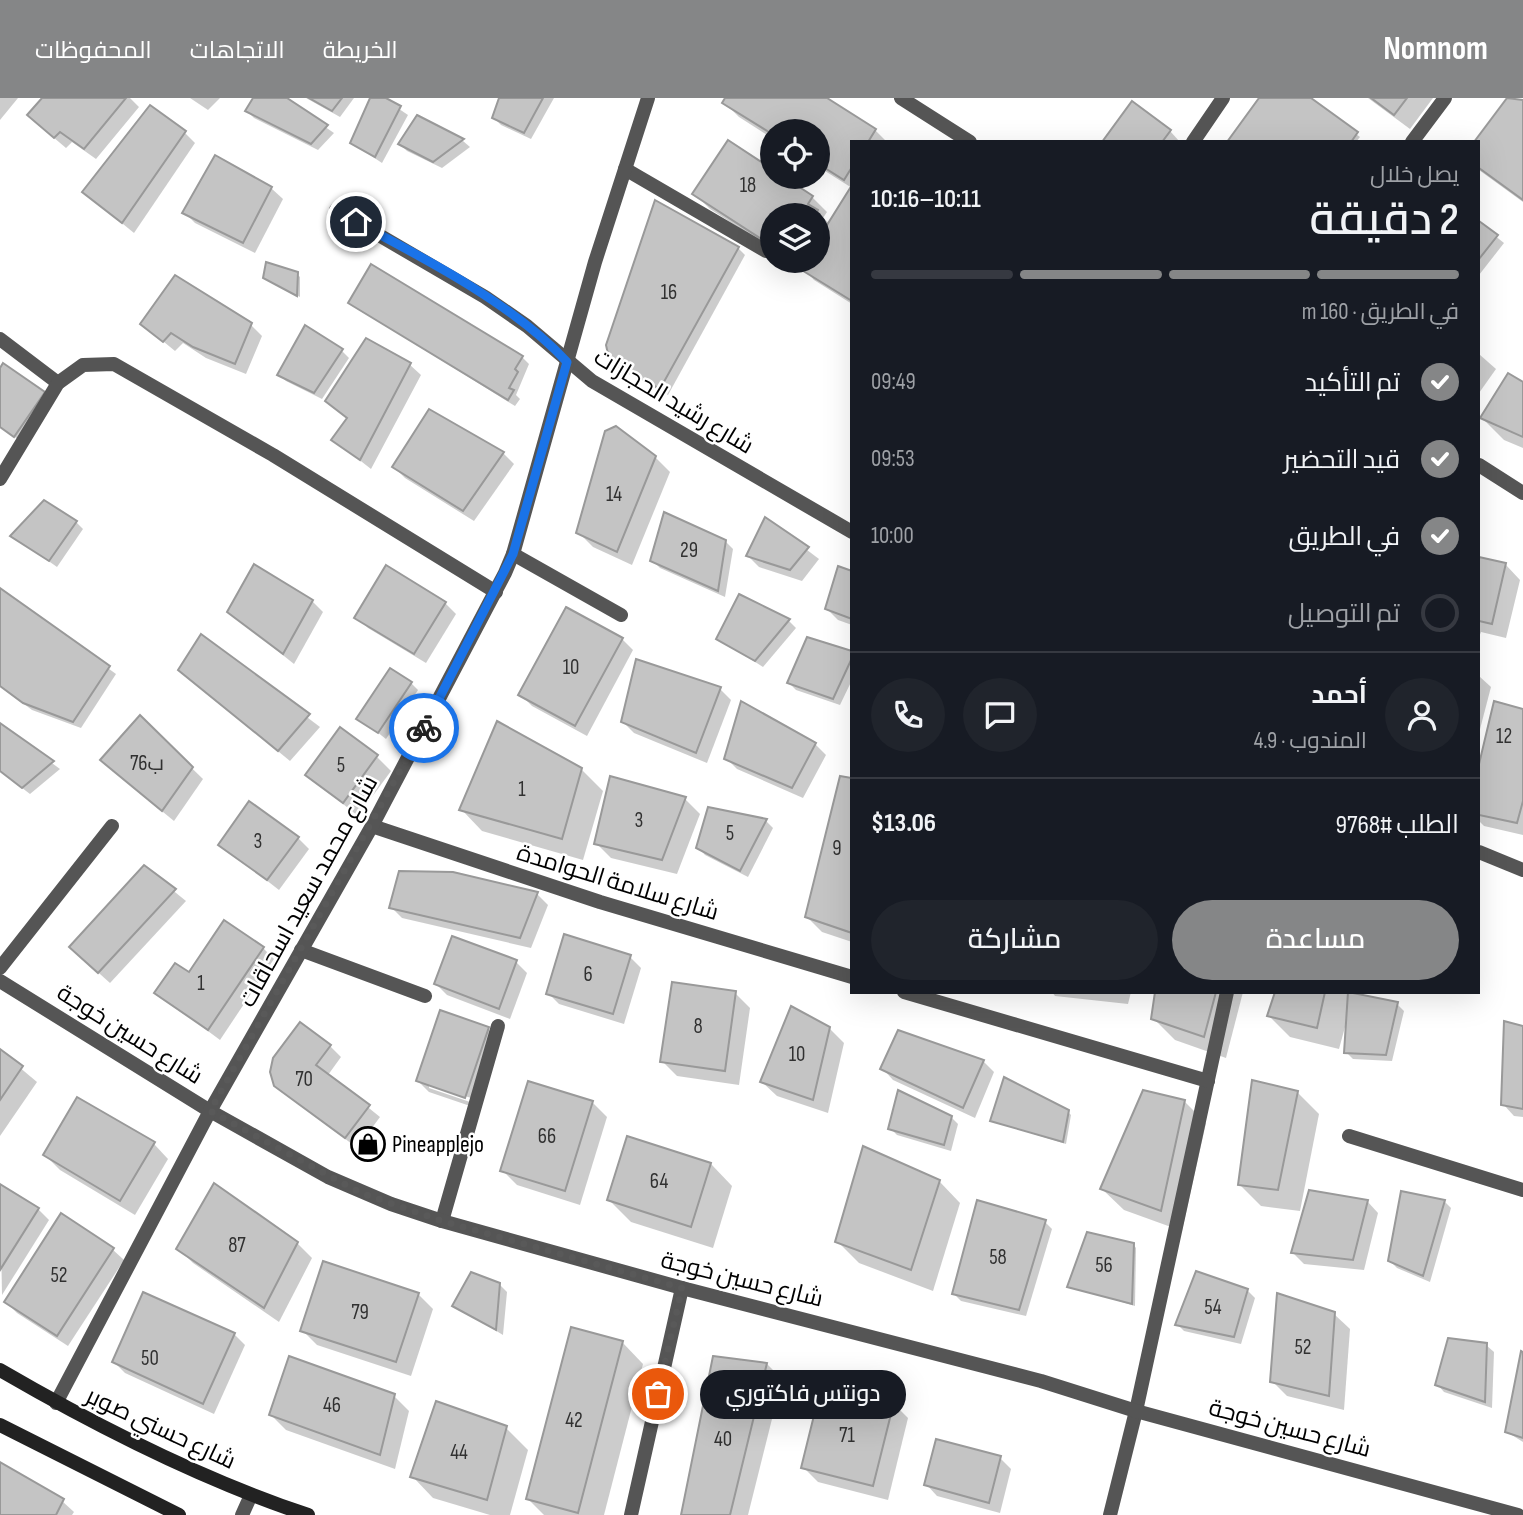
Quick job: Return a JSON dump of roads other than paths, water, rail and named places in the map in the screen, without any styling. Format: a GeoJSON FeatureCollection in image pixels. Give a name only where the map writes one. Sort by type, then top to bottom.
{"type":"FeatureCollection","features":[{"type":"Feature","properties":{"kind":"main road","name":"شارع حسني صوبر"},"geometry":{"type":"LineString","coordinates":[[0,1370],[137,1445],[282,1511],[308,1515]]}},
{"type":"Feature","properties":{"kind":"main road"},"geometry":{"type":"LineString","coordinates":[[0,1425],[179,1515]]}},
{"type":"Feature","properties":{"kind":"street"},"geometry":{"type":"LineString","coordinates":[[901,98],[967,140]]}},
{"type":"Feature","properties":{"kind":"street"},"geometry":{"type":"LineString","coordinates":[[1194,140],[1223,98]]}},
{"type":"Feature","properties":{"kind":"street"},"geometry":{"type":"LineString","coordinates":[[1414,140],[1446,98]]}},
{"type":"Feature","properties":{"kind":"street","name":"شارع محمد سعيد اسحاقات"},"geometry":{"type":"LineString","coordinates":[[56,1403],[210,1111],[372,826],[496,592],[513,554],[567,362],[647,99]]}},
{"type":"Feature","properties":{"kind":"street"},"geometry":{"type":"LineString","coordinates":[[625,169],[760,248]]}},
{"type":"Feature","properties":{"kind":"street","name":"شارع رشيد الحجازات"},"geometry":{"type":"LineString","coordinates":[[336,211],[485,297],[527,326],[592,382],[850,530]]}},
{"type":"Feature","properties":{"kind":"street"},"geometry":{"type":"LineString","coordinates":[[0,339],[58,383]]}},
{"type":"Feature","properties":{"kind":"street"},"geometry":{"type":"LineString","coordinates":[[0,479],[58,383],[76,369],[98,363],[129,371],[496,592]]}},
{"type":"Feature","properties":{"kind":"street"},"geometry":{"type":"LineString","coordinates":[[1480,466],[1523,493]]}},
{"type":"Feature","properties":{"kind":"street"},"geometry":{"type":"LineString","coordinates":[[513,554],[621,615]]}},
{"type":"Feature","properties":{"kind":"street"},"geometry":{"type":"LineString","coordinates":[[0,968],[112,826]]}},
{"type":"Feature","properties":{"kind":"street","name":"شارع سلامة الحوامدة"},"geometry":{"type":"LineString","coordinates":[[372,826],[600,902],[850,976]]}},
{"type":"Feature","properties":{"kind":"street"},"geometry":{"type":"LineString","coordinates":[[1480,852],[1523,870]]}},
{"type":"Feature","properties":{"kind":"street"},"geometry":{"type":"LineString","coordinates":[[301,950],[425,996]]}},
{"type":"Feature","properties":{"kind":"street","name":"شارع حسين خوجة"},"geometry":{"type":"LineString","coordinates":[[0,981],[210,1111],[361,1193],[442,1221],[682,1288],[1029,1378],[1136,1411],[1518,1515]]}},
{"type":"Feature","properties":{"kind":"street"},"geometry":{"type":"LineString","coordinates":[[911,994],[1209,1081]]}},
{"type":"Feature","properties":{"kind":"street"},"geometry":{"type":"LineString","coordinates":[[1110,1515],[1136,1411],[1227,994]]}},
{"type":"Feature","properties":{"kind":"street"},"geometry":{"type":"LineString","coordinates":[[442,1221],[498,1026]]}},
{"type":"Feature","properties":{"kind":"street"},"geometry":{"type":"LineString","coordinates":[[1349,1136],[1523,1190]]}},
{"type":"Feature","properties":{"kind":"street"},"geometry":{"type":"LineString","coordinates":[[631,1515],[682,1288]]}},
{"type":"Feature","properties":{"kind":"street"},"geometry":{"type":"LineString","coordinates":[[242,1515],[250,1495]]}},
{"type":"Feature","properties":{"kind":"place","name":"Pineapplejo"},"geometry":{"type":"Point","coordinates":[368,1144]}},
{"type":"Feature","properties":{"kind":"place","name":"دونتس فاكتوري"},"geometry":{"type":"Point","coordinates":[658,1394]}}]}
